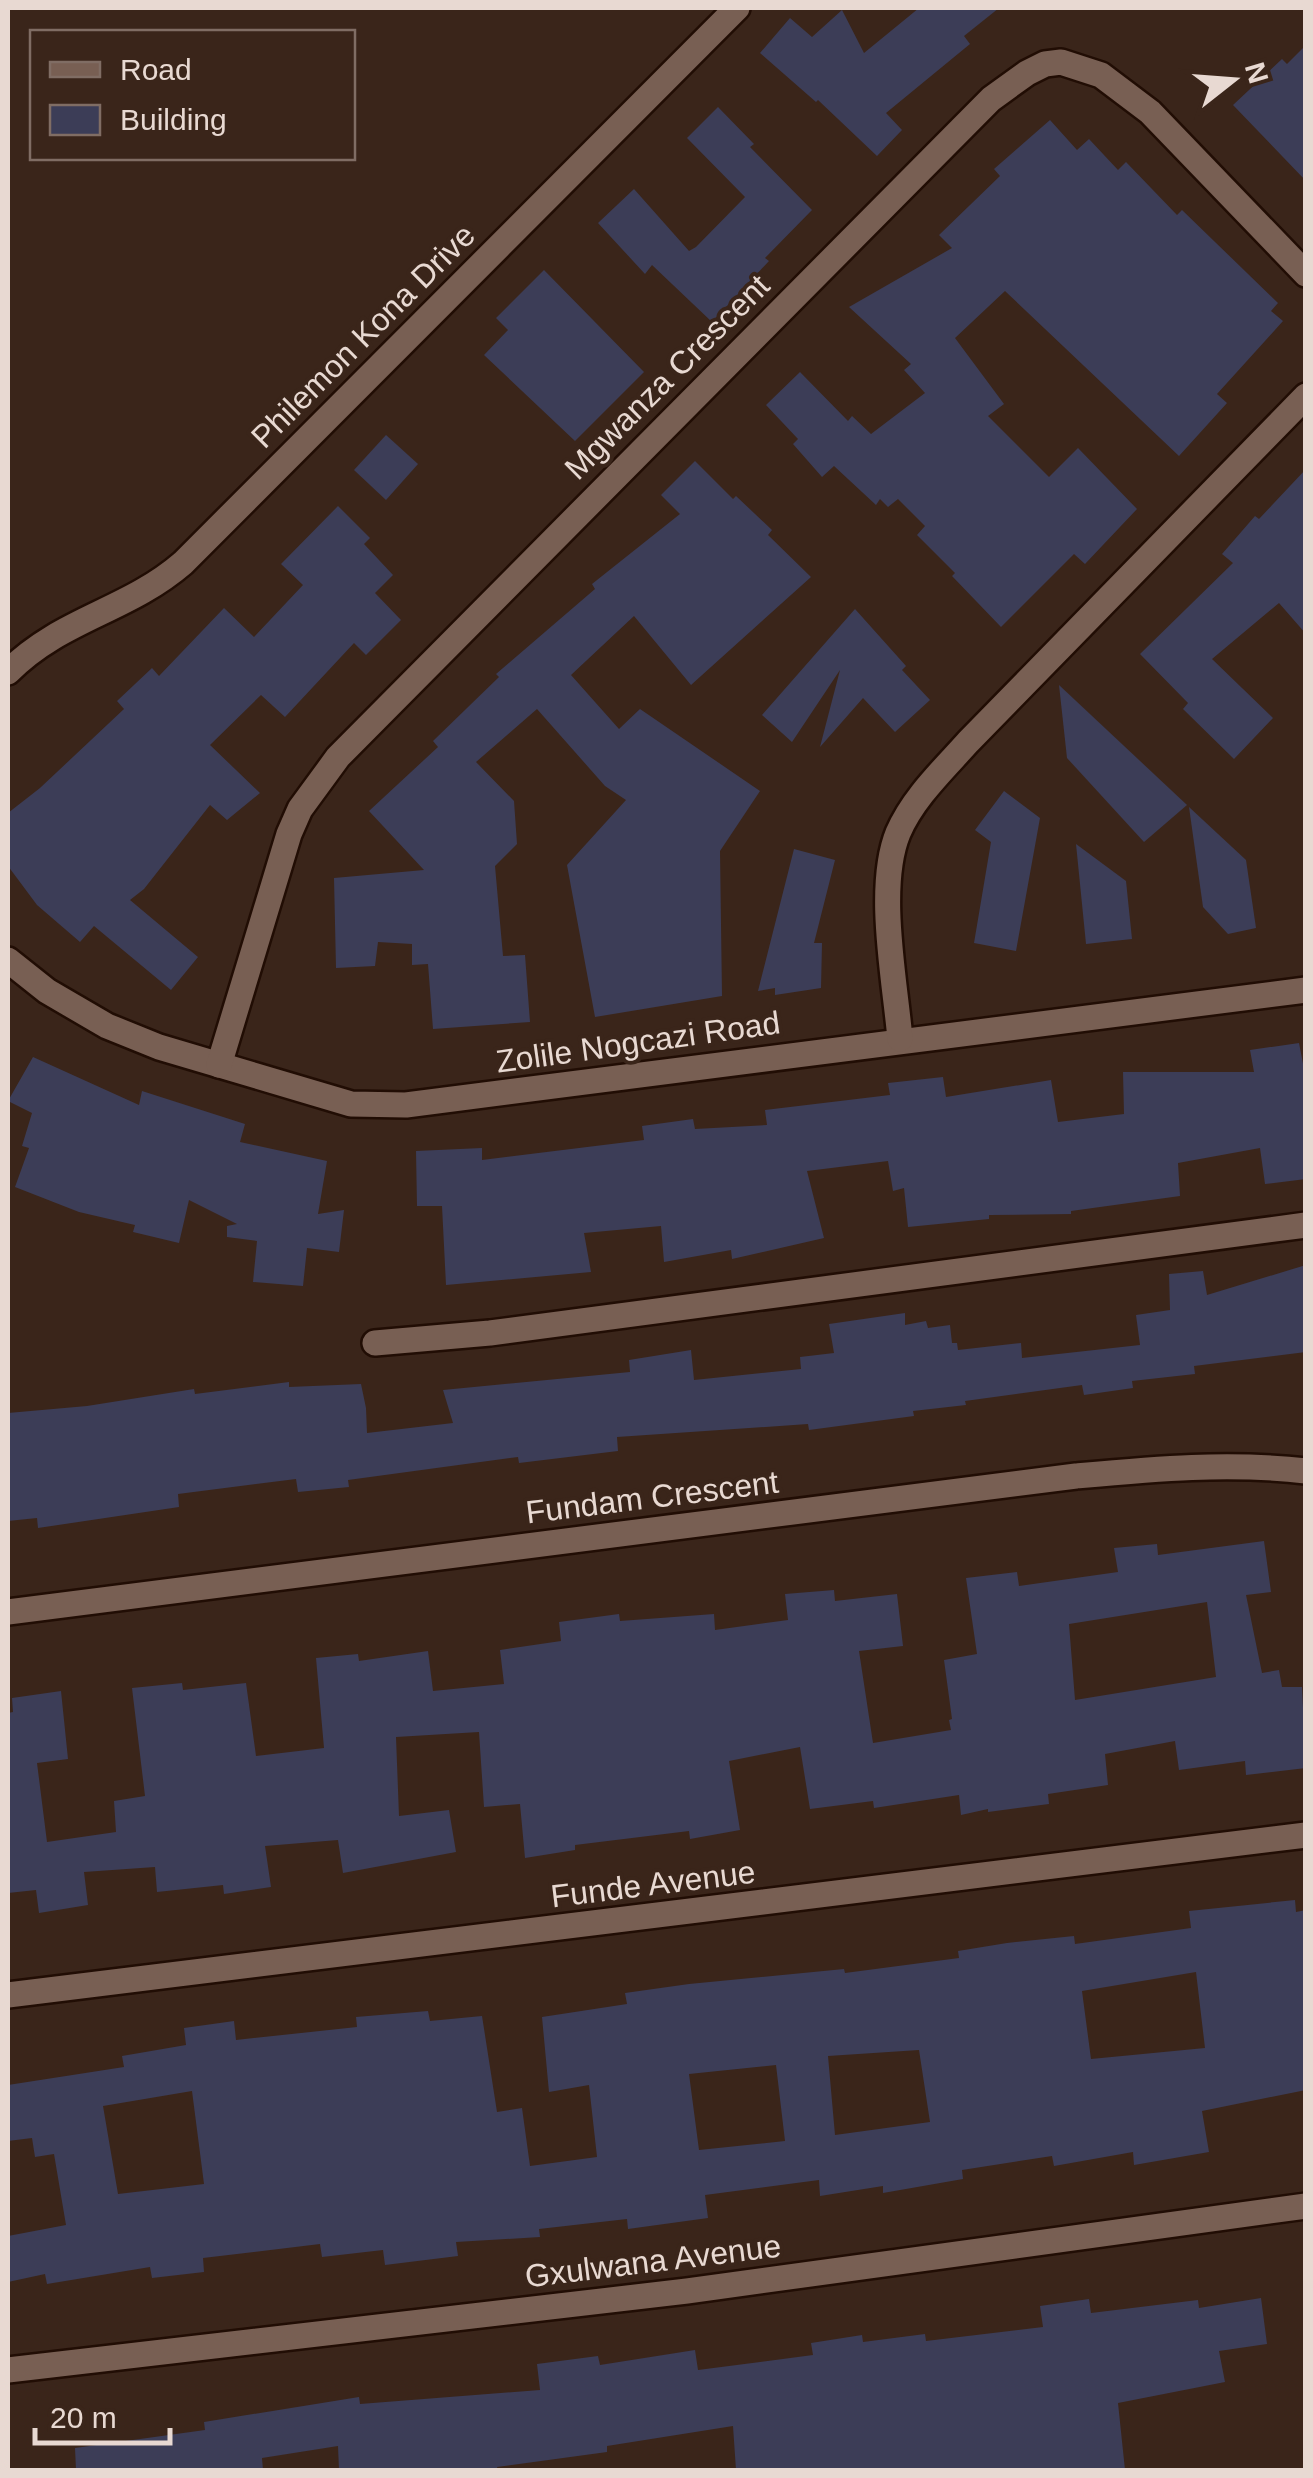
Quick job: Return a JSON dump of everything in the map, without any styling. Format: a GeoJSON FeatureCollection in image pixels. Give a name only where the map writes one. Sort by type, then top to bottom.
{"type":"FeatureCollection","features":[{"type":"Feature","properties":{"kind":"street","name":"Philemon Kona Drive"},"geometry":{"type":"LineString","coordinates":[[8,672],[48,638],[150,590],[183,563],[737,8]]}},
{"type":"Feature","properties":{"kind":"street","name":"Mgwanza Crescent"},"geometry":{"type":"LineString","coordinates":[[218,1064],[289,834],[300,808],[338,756],[991,99],[1026,73],[1061,62],[1102,74],[1150,112],[1306,274]]}},
{"type":"Feature","properties":{"kind":"street"},"geometry":{"type":"LineString","coordinates":[[900,1039],[888,865],[899,832],[921,795],[1306,396]]}},
{"type":"Feature","properties":{"kind":"street","name":"Zolile Nogcazi Road"},"geometry":{"type":"LineString","coordinates":[[8,960],[47,991],[107,1026],[159,1048],[351,1104],[406,1104],[1306,990]]}},
{"type":"Feature","properties":{"kind":"street"},"geometry":{"type":"LineString","coordinates":[[375,1343],[490,1334],[1306,1225]]}},
{"type":"Feature","properties":{"kind":"street","name":"Fundam Crescent"},"geometry":{"type":"LineString","coordinates":[[8,1612],[1076,1476],[1202,1466],[1255,1465],[1306,1470]]}},
{"type":"Feature","properties":{"kind":"street","name":"Funde Avenue"},"geometry":{"type":"LineString","coordinates":[[8,1994],[1306,1835]]}},
{"type":"Feature","properties":{"kind":"street","name":"Gxulwana Avenue"},"geometry":{"type":"LineString","coordinates":[[8,2370],[688,2291],[1306,2206]]}},
{"type":"Feature","properties":{"kind":"building"},"geometry":{"type":"Polygon","coordinates":[[[919,8],[999,8],[964,36],[970,44],[886,113],[902,130],[877,156],[818,100],[760,53],[790,18],[812,37],[842,10],[864,53],[919,8]]]}},
{"type":"Feature","properties":{"kind":"building"},"geometry":{"type":"Polygon","coordinates":[[[1306,45],[1306,181],[1233,105],[1282,59],[1287,64],[1306,45]]]}},
{"type":"Feature","properties":{"kind":"building"},"geometry":{"type":"Polygon","coordinates":[[[718,107],[754,144],[750,147],[812,210],[765,258],[769,261],[712,322],[652,265],[645,274],[598,223],[634,189],[689,251],[696,247],[745,197],[687,138],[718,107]]]}},
{"type":"Feature","properties":{"kind":"building"},"geometry":{"type":"Polygon","coordinates":[[[1050,120],[1077,150],[1089,139],[1118,170],[1126,162],[1177,215],[1182,210],[1278,303],[1271,311],[1283,321],[1217,394],[1227,403],[1179,456],[1005,291],[955,338],[1004,404],[988,416],[1049,477],[1078,448],[1137,509],[1085,564],[1074,554],[1001,627],[917,535],[925,526],[898,499],[888,507],[880,499],[876,505],[834,466],[822,477],[793,444],[798,439],[766,405],[800,372],[848,421],[852,416],[871,434],[925,393],[904,370],[911,364],[849,307],[952,248],[939,235],[1000,176],[994,169],[1050,120]]]}},
{"type":"Feature","properties":{"kind":"building"},"geometry":{"type":"Polygon","coordinates":[[[544,270],[644,372],[575,441],[484,355],[508,330],[496,318],[544,270]]]}},
{"type":"Feature","properties":{"kind":"building"},"geometry":{"type":"Polygon","coordinates":[[[386,435],[418,464],[386,500],[354,470],[386,435]]]}},
{"type":"Feature","properties":{"kind":"building"},"geometry":{"type":"Polygon","coordinates":[[[695,461],[772,530],[768,535],[811,577],[691,685],[634,616],[571,675],[619,729],[640,709],[760,791],[720,851],[722,996],[595,1017],[567,865],[626,800],[605,786],[537,709],[476,762],[514,801],[517,844],[495,866],[503,956],[525,955],[530,1022],[433,1029],[428,964],[412,965],[412,944],[378,942],[375,966],[336,968],[334,878],[424,870],[369,811],[438,747],[433,741],[499,677],[496,674],[595,589],[592,584],[680,514],[661,495],[695,461]]]}},
{"type":"Feature","properties":{"kind":"building"},"geometry":{"type":"Polygon","coordinates":[[[1306,469],[1306,634],[1279,603],[1212,659],[1273,718],[1234,759],[1183,709],[1188,703],[1140,654],[1233,563],[1222,554],[1255,516],[1259,519],[1306,469]]]}},
{"type":"Feature","properties":{"kind":"building"},"geometry":{"type":"Polygon","coordinates":[[[338,506],[370,538],[364,544],[393,575],[375,593],[401,620],[366,655],[354,643],[285,717],[261,695],[210,745],[260,793],[227,820],[210,805],[144,889],[130,900],[198,957],[171,990],[94,926],[80,942],[37,905],[8,866],[8,813],[124,709],[117,701],[152,668],[159,676],[224,608],[254,637],[303,585],[281,564],[338,506]]]}},
{"type":"Feature","properties":{"kind":"building"},"geometry":{"type":"Polygon","coordinates":[[[855,609],[906,666],[902,670],[930,700],[895,732],[863,698],[820,747],[840,670],[792,742],[762,715],[855,609]]]}},
{"type":"Feature","properties":{"kind":"building"},"geometry":{"type":"Polygon","coordinates":[[[1059,685],[1187,805],[1144,842],[1067,758],[1059,685]]]}},
{"type":"Feature","properties":{"kind":"building"},"geometry":{"type":"Polygon","coordinates":[[[1004,791],[1040,818],[1016,951],[974,943],[991,842],[975,830],[1004,791]]]}},
{"type":"Feature","properties":{"kind":"building"},"geometry":{"type":"Polygon","coordinates":[[[1189,807],[1246,860],[1256,928],[1228,934],[1203,907],[1189,807]]]}},
{"type":"Feature","properties":{"kind":"building"},"geometry":{"type":"Polygon","coordinates":[[[1076,844],[1126,881],[1132,939],[1086,944],[1076,844]]]}},
{"type":"Feature","properties":{"kind":"building"},"geometry":{"type":"Polygon","coordinates":[[[794,849],[835,860],[814,943],[822,943],[821,988],[775,995],[775,988],[758,991],[794,849]]]}},
{"type":"Feature","properties":{"kind":"building"},"geometry":{"type":"Polygon","coordinates":[[[1299,1043],[1306,1079],[1306,1179],[1265,1184],[1260,1148],[1178,1163],[1180,1196],[1071,1214],[989,1215],[989,1219],[908,1227],[904,1188],[893,1191],[888,1161],[807,1171],[824,1238],[732,1259],[731,1250],[664,1262],[661,1226],[584,1233],[591,1272],[446,1285],[442,1206],[417,1206],[416,1151],[482,1148],[482,1160],[644,1140],[642,1126],[693,1119],[695,1129],[767,1125],[765,1110],[890,1095],[888,1083],[943,1077],[946,1097],[1051,1080],[1058,1122],[1124,1114],[1123,1072],[1254,1072],[1250,1050],[1299,1043]]]}},
{"type":"Feature","properties":{"kind":"building"},"geometry":{"type":"Polygon","coordinates":[[[33,1057],[139,1105],[142,1091],[245,1124],[240,1142],[327,1161],[318,1214],[344,1210],[339,1252],[307,1248],[303,1286],[253,1282],[257,1241],[227,1237],[227,1226],[237,1224],[189,1200],[179,1243],[133,1232],[135,1225],[79,1212],[15,1187],[29,1148],[22,1146],[32,1113],[8,1101],[33,1057]]]}},
{"type":"Feature","properties":{"kind":"building"},"geometry":{"type":"Polygon","coordinates":[[[1306,1265],[1306,1352],[1194,1366],[1195,1374],[1132,1381],[1133,1388],[1084,1395],[1082,1385],[965,1401],[966,1405],[913,1411],[914,1416],[809,1430],[808,1424],[617,1437],[618,1451],[519,1463],[518,1457],[348,1480],[349,1487],[298,1492],[296,1479],[178,1494],[179,1507],[38,1528],[37,1518],[8,1521],[8,1413],[87,1406],[194,1389],[195,1394],[289,1382],[289,1387],[361,1384],[367,1433],[453,1423],[443,1390],[630,1372],[629,1360],[691,1350],[694,1380],[801,1369],[800,1357],[834,1353],[829,1324],[905,1313],[905,1325],[926,1321],[928,1328],[950,1325],[952,1343],[957,1343],[958,1350],[1021,1343],[1022,1358],[1140,1345],[1136,1315],[1170,1310],[1169,1274],[1203,1271],[1207,1295],[1306,1265]]]}},
{"type":"Feature","properties":{"kind":"building"},"geometry":{"type":"Polygon","coordinates":[[[1264,1541],[1271,1592],[1246,1595],[1262,1673],[1279,1670],[1282,1687],[1302,1687],[1306,1768],[1246,1775],[1245,1761],[1179,1770],[1175,1741],[1105,1754],[1108,1785],[1048,1794],[1049,1804],[961,1815],[959,1795],[874,1808],[873,1801],[810,1809],[800,1747],[729,1761],[740,1830],[690,1839],[689,1831],[575,1845],[575,1850],[525,1858],[520,1804],[484,1807],[479,1732],[396,1737],[399,1816],[449,1810],[456,1852],[343,1873],[338,1840],[265,1846],[271,1887],[224,1894],[223,1885],[157,1892],[155,1867],[84,1872],[88,1905],[39,1913],[36,1890],[8,1893],[8,1713],[13,1712],[12,1698],[61,1691],[68,1759],[37,1763],[47,1842],[116,1832],[114,1801],[145,1796],[132,1688],[182,1683],[183,1690],[246,1683],[256,1756],[324,1748],[316,1658],[358,1654],[359,1661],[428,1651],[433,1691],[504,1684],[500,1650],[561,1641],[559,1622],[619,1614],[620,1621],[714,1614],[715,1630],[788,1620],[785,1594],[834,1590],[835,1601],[897,1594],[903,1646],[859,1651],[873,1743],[951,1730],[944,1660],[977,1654],[966,1578],[1017,1572],[1019,1586],[1118,1572],[1114,1548],[1157,1544],[1158,1555],[1264,1541]],[[1207,1602],[1069,1624],[1075,1700],[1216,1677],[1207,1602]]]}},
{"type":"Feature","properties":{"kind":"building"},"geometry":{"type":"Polygon","coordinates":[[[1295,1900],[1296,1912],[1306,1910],[1306,2090],[1202,2111],[1209,2152],[1134,2165],[1133,2152],[1054,2166],[1052,2156],[962,2170],[963,2179],[883,2193],[883,2186],[820,2196],[819,2180],[705,2195],[708,2218],[628,2229],[627,2219],[539,2229],[540,2237],[456,2242],[458,2256],[385,2265],[383,2250],[322,2257],[320,2244],[203,2258],[204,2272],[152,2278],[150,2267],[47,2284],[45,2274],[8,2282],[8,2236],[66,2225],[54,2154],[35,2157],[32,2138],[8,2141],[8,2085],[124,2067],[122,2056],[186,2045],[184,2028],[234,2021],[236,2040],[357,2027],[356,2017],[428,2011],[430,2021],[482,2016],[497,2112],[522,2108],[530,2166],[597,2157],[589,2085],[549,2092],[542,2017],[627,2004],[625,1993],[689,1984],[844,1969],[845,1973],[959,1958],[958,1951],[1007,1943],[1074,1936],[1075,1944],[1191,1928],[1189,1911],[1295,1900]],[[1196,1972],[1082,1991],[1091,2059],[1205,2048],[1196,1972]],[[919,2050],[828,2056],[835,2135],[930,2122],[919,2050]],[[776,2065],[689,2074],[699,2150],[785,2141],[776,2065]],[[192,2091],[103,2106],[118,2194],[204,2184],[192,2091]]]}},
{"type":"Feature","properties":{"kind":"building"},"geometry":{"type":"Polygon","coordinates":[[[1261,2298],[1267,2344],[1219,2351],[1225,2382],[1118,2403],[1125,2470],[736,2470],[733,2426],[607,2446],[607,2452],[497,2467],[498,2470],[339,2470],[338,2446],[262,2458],[263,2470],[76,2470],[75,2448],[205,2430],[204,2422],[359,2397],[360,2404],[540,2390],[537,2364],[598,2356],[600,2365],[695,2350],[698,2370],[813,2355],[811,2343],[862,2335],[863,2342],[925,2334],[926,2341],[1043,2327],[1040,2306],[1089,2299],[1091,2313],[1198,2300],[1199,2308],[1261,2298]]]}}]}
